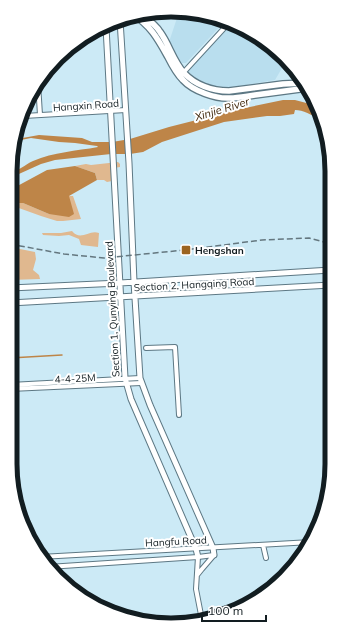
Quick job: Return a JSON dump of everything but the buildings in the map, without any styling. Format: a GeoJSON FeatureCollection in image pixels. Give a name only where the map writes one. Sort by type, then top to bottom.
{"type":"FeatureCollection","features":[{"type":"Feature","properties":{"kind":"main road"},"geometry":{"type":"LineString","coordinates":[[142,20],[157,37],[174,69],[203,86],[220,91],[228,91],[298,83]]}},
{"type":"Feature","properties":{"kind":"main road"},"geometry":{"type":"LineString","coordinates":[[181,74],[184,81],[194,88],[218,98],[301,89]]}},
{"type":"Feature","properties":{"kind":"street"},"geometry":{"type":"LineString","coordinates":[[120,25],[127,119],[140,380],[213,548],[214,555],[197,577]]}},
{"type":"Feature","properties":{"kind":"street"},"geometry":{"type":"LineString","coordinates":[[181,74],[225,27]]}},
{"type":"Feature","properties":{"kind":"street"},"geometry":{"type":"LineString","coordinates":[[106,32],[110,111]]}},
{"type":"Feature","properties":{"kind":"street"},"geometry":{"type":"LineString","coordinates":[[39,93],[40,115]]}},
{"type":"Feature","properties":{"kind":"street","name":"Hangxin Road"},"geometry":{"type":"LineString","coordinates":[[27,116],[126,110]]}},
{"type":"Feature","properties":{"kind":"street","name":"Section 1, Qunying Boulevard"},"geometry":{"type":"LineString","coordinates":[[110,111],[125,381],[131,399],[196,549],[198,557]]}},
{"type":"Feature","properties":{"kind":"street","name":"Section 2, Hangqing Road"},"geometry":{"type":"LineString","coordinates":[[17,288],[325,270]]}},
{"type":"Feature","properties":{"kind":"street","name":"Section 2, Hangqing Road"},"geometry":{"type":"LineString","coordinates":[[17,303],[325,285]]}},
{"type":"Feature","properties":{"kind":"street"},"geometry":{"type":"LineString","coordinates":[[146,348],[175,347],[179,415]]}},
{"type":"Feature","properties":{"kind":"street","name":"4-4-25M"},"geometry":{"type":"LineString","coordinates":[[17,389],[140,380]]}},
{"type":"Feature","properties":{"kind":"street","name":"4-4-25M"},"geometry":{"type":"LineString","coordinates":[[17,385],[125,381]]}},
{"type":"Feature","properties":{"kind":"street","name":"Hangfu Road"},"geometry":{"type":"LineString","coordinates":[[48,557],[303,542]]}},
{"type":"Feature","properties":{"kind":"street"},"geometry":{"type":"LineString","coordinates":[[263,545],[266,558]]}},
{"type":"Feature","properties":{"kind":"street","name":"Hangfu Road"},"geometry":{"type":"LineString","coordinates":[[55,566],[214,555]]}},
{"type":"Feature","properties":{"kind":"street"},"geometry":{"type":"LineString","coordinates":[[198,557],[196,588],[201,615]]}},
{"type":"Feature","properties":{"kind":"shaded area"},"geometry":{"type":"Polygon","coordinates":[[[177,17],[191,18],[221,25],[186,63],[182,63],[178,60],[169,42],[177,17]]]}},
{"type":"Feature","properties":{"kind":"shaded area"},"geometry":{"type":"Polygon","coordinates":[[[228,28],[257,43],[273,55],[284,66],[275,80],[233,87],[216,87],[201,82],[188,71],[228,28]]]}},
{"type":"Feature","properties":{"kind":"shaded area"},"geometry":{"type":"Polygon","coordinates":[[[283,100],[295,100],[309,104],[315,117],[295,110],[294,114],[224,122],[162,142],[143,152],[55,160],[41,164],[17,175],[17,170],[41,158],[98,147],[31,138],[20,140],[21,138],[39,135],[82,138],[92,142],[112,142],[130,139],[169,127],[283,100]]]}},
{"type":"Feature","properties":{"kind":"shaded area"},"geometry":{"type":"Polygon","coordinates":[[[118,162],[120,167],[114,168],[112,181],[107,182],[104,180],[97,180],[95,173],[75,166],[86,164],[91,165],[118,162]]]}},
{"type":"Feature","properties":{"kind":"shaded area"},"geometry":{"type":"Polygon","coordinates":[[[75,166],[95,173],[97,180],[69,196],[74,214],[69,217],[49,214],[23,203],[17,203],[17,186],[47,170],[75,166]]]}},
{"type":"Feature","properties":{"kind":"shaded area"},"geometry":{"type":"Polygon","coordinates":[[[69,196],[73,196],[81,219],[57,221],[17,207],[17,203],[23,203],[49,214],[69,196]]]}},
{"type":"Feature","properties":{"kind":"shaded area"},"geometry":{"type":"Polygon","coordinates":[[[72,231],[79,235],[95,232],[99,233],[98,247],[81,245],[79,239],[69,235],[43,235],[42,233],[61,233],[72,231]]]}},
{"type":"Feature","properties":{"kind":"shaded area"},"geometry":{"type":"Polygon","coordinates":[[[17,248],[35,252],[36,259],[33,270],[39,275],[40,279],[17,280],[17,248]]]}},
{"type":"Feature","properties":{"kind":"waterway"},"geometry":{"type":"LineString","coordinates":[[17,358],[62,355]]}},
{"type":"Feature","properties":{"kind":"railway"},"geometry":{"type":"LineString","coordinates":[[17,245],[64,254],[104,258],[185,250],[262,240],[309,238],[325,242]]}},
{"type":"Feature","properties":{"kind":"place","name":"Hengshan"},"geometry":{"type":"Point","coordinates":[186,250]}},
{"type":"Feature","properties":{"kind":"water label","name":"Xinjie River"},"geometry":{"type":"Point","coordinates":[222,109]}}]}
